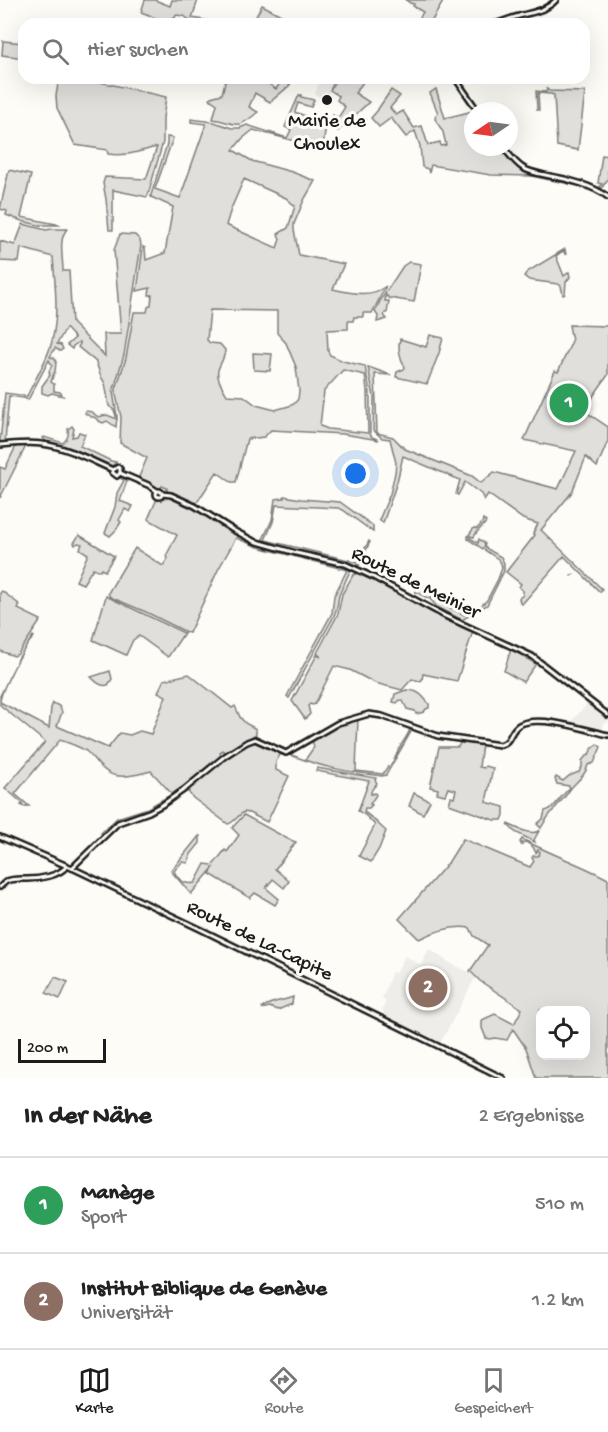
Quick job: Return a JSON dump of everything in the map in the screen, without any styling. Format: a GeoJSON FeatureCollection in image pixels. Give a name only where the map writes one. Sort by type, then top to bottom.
{"type":"FeatureCollection","features":[{"type":"Feature","properties":{"kind":"street"},"geometry":{"type":"LineString","coordinates":[[511,18],[544,9],[555,0]]}},
{"type":"Feature","properties":{"kind":"street"},"geometry":{"type":"LineString","coordinates":[[459,84],[472,102]]}},
{"type":"Feature","properties":{"kind":"street"},"geometry":{"type":"LineString","coordinates":[[511,156],[524,169],[597,190],[608,197]]}},
{"type":"Feature","properties":{"kind":"street","name":"Route de Meinier"},"geometry":{"type":"LineString","coordinates":[[0,445],[32,443],[71,452],[113,470],[114,475],[117,476],[120,473],[151,486],[157,492],[171,495],[195,506],[254,541],[296,554],[345,564],[446,616],[532,656],[608,715]]}},
{"type":"Feature","properties":{"kind":"street"},"geometry":{"type":"LineString","coordinates":[[72,868],[120,821],[158,807],[185,789],[225,756],[255,739],[286,753],[339,722],[369,714],[380,715],[438,736],[500,745],[508,742],[517,726],[532,722],[555,723],[608,735]]}},
{"type":"Feature","properties":{"kind":"street","name":"Route de La-Capite"},"geometry":{"type":"LineString","coordinates":[[0,837],[72,868],[503,1078]]}},
{"type":"Feature","properties":{"kind":"street"},"geometry":{"type":"LineString","coordinates":[[0,887],[9,880],[32,879],[56,874],[67,866]]}},
{"type":"Feature","properties":{"kind":"shaded area"},"geometry":{"type":"Polygon","coordinates":[[[145,0],[155,0],[170,6],[172,0],[198,0],[192,18],[176,15],[175,18],[155,18],[141,12],[145,0]]]}},
{"type":"Feature","properties":{"kind":"shaded area"},"geometry":{"type":"Polygon","coordinates":[[[406,0],[444,0],[434,18],[420,18],[423,12],[406,0]]]}},
{"type":"Feature","properties":{"kind":"shaded area"},"geometry":{"type":"Polygon","coordinates":[[[262,5],[286,18],[255,18],[262,5]]]}},
{"type":"Feature","properties":{"kind":"shaded area"},"geometry":{"type":"Polygon","coordinates":[[[3,41],[18,42],[18,57],[2,55],[3,41]]]}},
{"type":"Feature","properties":{"kind":"shaded area"},"geometry":{"type":"Polygon","coordinates":[[[58,84],[109,84],[166,97],[163,142],[148,195],[147,197],[113,190],[113,230],[109,230],[103,183],[105,177],[146,179],[157,147],[114,155],[108,154],[107,150],[75,145],[57,108],[58,84]]]}},
{"type":"Feature","properties":{"kind":"shaded area"},"geometry":{"type":"Polygon","coordinates":[[[224,84],[269,84],[276,89],[280,84],[290,84],[270,102],[255,93],[249,107],[258,112],[236,125],[213,119],[217,104],[210,99],[222,94],[224,84]]]}},
{"type":"Feature","properties":{"kind":"shaded area"},"geometry":{"type":"Polygon","coordinates":[[[319,84],[334,84],[324,100],[315,94],[319,84]]]}},
{"type":"Feature","properties":{"kind":"shaded area"},"geometry":{"type":"Polygon","coordinates":[[[333,84],[362,84],[355,93],[369,102],[338,131],[329,125],[333,115],[338,118],[345,107],[337,100],[339,96],[330,90],[333,84]]]}},
{"type":"Feature","properties":{"kind":"shaded area"},"geometry":{"type":"Polygon","coordinates":[[[436,89],[445,118],[464,113],[464,156],[509,156],[522,171],[575,185],[531,176],[491,175],[431,165],[429,173],[428,169],[422,167],[420,146],[415,131],[406,137],[391,118],[379,127],[371,118],[391,90],[400,96],[390,108],[396,115],[403,111],[414,128],[422,126],[428,145],[440,142],[441,146],[446,145],[443,132],[435,119],[438,113],[430,93],[436,89]]]}},
{"type":"Feature","properties":{"kind":"shaded area"},"geometry":{"type":"Polygon","coordinates":[[[547,89],[549,91],[585,92],[578,150],[557,146],[554,95],[538,93],[539,110],[537,110],[536,91],[546,92],[547,89]]]}},
{"type":"Feature","properties":{"kind":"shaded area"},"geometry":{"type":"Polygon","coordinates":[[[299,95],[314,100],[311,107],[298,103],[295,112],[308,117],[306,121],[320,125],[324,122],[326,124],[323,148],[253,130],[233,150],[252,161],[315,181],[304,200],[294,224],[294,230],[299,255],[344,264],[333,289],[367,293],[386,286],[372,313],[363,313],[363,317],[354,317],[353,321],[348,321],[348,329],[327,330],[330,355],[343,361],[365,366],[370,392],[370,434],[379,440],[343,434],[271,430],[264,437],[247,439],[236,482],[231,482],[217,472],[196,504],[167,491],[167,488],[162,486],[160,489],[138,479],[147,458],[120,443],[121,417],[116,389],[126,358],[134,312],[147,312],[151,305],[150,288],[137,291],[143,247],[146,260],[165,253],[173,207],[151,195],[167,144],[167,137],[173,138],[155,189],[180,198],[206,124],[191,122],[191,119],[214,122],[232,128],[247,125],[287,138],[291,130],[285,127],[299,95]],[[244,179],[226,225],[277,248],[280,239],[278,234],[288,228],[295,206],[286,198],[244,179]],[[210,310],[207,340],[210,343],[220,344],[225,350],[218,376],[227,395],[244,396],[256,405],[275,410],[294,404],[298,399],[296,367],[286,343],[277,333],[277,311],[210,310]],[[343,370],[324,391],[320,426],[328,429],[368,433],[365,375],[343,370]]]}},
{"type":"Feature","properties":{"kind":"shaded area"},"geometry":{"type":"Polygon","coordinates":[[[602,155],[608,156],[608,179],[601,189],[599,188],[602,184],[598,183],[602,155]]]}},
{"type":"Feature","properties":{"kind":"shaded area"},"geometry":{"type":"Polygon","coordinates":[[[9,170],[31,175],[21,217],[61,225],[38,225],[22,221],[6,215],[7,211],[0,209],[9,170]]]}},
{"type":"Feature","properties":{"kind":"shaded area"},"geometry":{"type":"Polygon","coordinates":[[[23,224],[46,230],[67,229],[62,243],[62,255],[63,271],[69,271],[72,323],[105,356],[104,334],[121,334],[114,250],[120,234],[135,235],[141,245],[124,355],[113,392],[117,418],[114,410],[109,406],[105,383],[96,362],[78,347],[79,342],[72,349],[67,345],[75,338],[66,328],[57,344],[63,349],[60,351],[55,348],[50,357],[56,362],[51,382],[54,384],[54,391],[60,392],[63,396],[42,393],[42,386],[50,375],[52,365],[49,360],[28,400],[9,396],[5,442],[0,442],[5,393],[27,396],[48,355],[55,320],[53,257],[21,248],[19,262],[0,261],[0,241],[15,245],[23,224]]]}},
{"type":"Feature","properties":{"kind":"shaded area"},"geometry":{"type":"Polygon","coordinates":[[[565,249],[566,255],[563,251],[556,256],[564,276],[569,272],[570,277],[566,282],[565,294],[563,295],[561,286],[558,284],[529,280],[524,276],[527,272],[565,249]]]}},
{"type":"Feature","properties":{"kind":"shaded area"},"geometry":{"type":"Polygon","coordinates":[[[409,262],[421,264],[414,302],[389,298],[386,295],[385,301],[389,301],[387,313],[384,315],[387,319],[377,322],[378,316],[375,312],[380,301],[403,266],[409,262]]]}},
{"type":"Feature","properties":{"kind":"shaded area"},"geometry":{"type":"Polygon","coordinates":[[[569,325],[608,326],[608,375],[594,395],[586,412],[608,427],[608,441],[597,467],[586,457],[572,492],[541,530],[602,589],[600,592],[564,556],[522,604],[519,598],[523,595],[519,587],[521,584],[506,572],[535,535],[533,533],[538,524],[523,519],[488,494],[484,500],[481,494],[465,482],[458,495],[456,494],[460,480],[403,456],[383,523],[379,520],[390,494],[396,463],[390,439],[382,438],[373,430],[374,397],[368,367],[391,375],[375,374],[377,433],[393,437],[405,449],[472,476],[481,483],[494,472],[558,489],[576,451],[524,440],[555,371],[558,372],[572,341],[569,325]]]}},
{"type":"Feature","properties":{"kind":"shaded area"},"geometry":{"type":"Polygon","coordinates":[[[430,335],[443,338],[427,384],[396,377],[397,372],[405,367],[400,353],[400,339],[426,347],[430,335]]]}},
{"type":"Feature","properties":{"kind":"shaded area"},"geometry":{"type":"Polygon","coordinates":[[[253,353],[272,354],[270,371],[254,370],[253,353]]]}},
{"type":"Feature","properties":{"kind":"shaded area"},"geometry":{"type":"Polygon","coordinates":[[[86,411],[92,412],[98,417],[107,415],[117,419],[116,427],[85,413],[86,411]]]}},
{"type":"Feature","properties":{"kind":"shaded area"},"geometry":{"type":"Polygon","coordinates":[[[72,426],[74,429],[72,437],[77,436],[79,432],[85,434],[80,446],[116,462],[112,466],[47,443],[43,438],[63,443],[68,436],[68,429],[72,426]]]}},
{"type":"Feature","properties":{"kind":"shaded area"},"geometry":{"type":"Polygon","coordinates":[[[16,446],[26,446],[0,498],[0,467],[5,469],[16,446]]]}},
{"type":"Feature","properties":{"kind":"shaded area"},"geometry":{"type":"Polygon","coordinates":[[[120,476],[128,478],[120,501],[133,506],[130,512],[125,509],[119,520],[121,522],[110,536],[105,533],[115,507],[117,493],[124,480],[120,476]]]}},
{"type":"Feature","properties":{"kind":"shaded area"},"geometry":{"type":"Polygon","coordinates":[[[166,496],[200,510],[236,535],[252,542],[351,569],[339,595],[334,616],[289,698],[287,696],[332,613],[334,596],[347,570],[258,547],[236,538],[218,570],[189,633],[186,632],[110,597],[108,593],[135,548],[163,566],[168,558],[166,556],[177,535],[148,519],[156,501],[166,496]]]}},
{"type":"Feature","properties":{"kind":"shaded area"},"geometry":{"type":"Polygon","coordinates":[[[284,496],[340,502],[373,526],[373,532],[338,508],[276,505],[273,522],[265,540],[357,562],[369,541],[359,565],[288,550],[262,541],[272,520],[275,499],[284,498],[284,496]]]}},
{"type":"Feature","properties":{"kind":"shaded area"},"geometry":{"type":"Polygon","coordinates":[[[483,519],[486,522],[474,537],[470,536],[470,538],[478,543],[479,539],[485,544],[484,547],[501,557],[504,571],[487,605],[462,620],[415,592],[419,585],[433,592],[431,598],[464,615],[487,600],[502,568],[498,559],[468,539],[474,528],[477,529],[483,519]]]}},
{"type":"Feature","properties":{"kind":"shaded area"},"geometry":{"type":"Polygon","coordinates":[[[79,535],[114,556],[105,571],[93,568],[83,584],[76,581],[88,554],[80,549],[82,544],[75,545],[74,543],[79,535]]]}},
{"type":"Feature","properties":{"kind":"shaded area"},"geometry":{"type":"Polygon","coordinates":[[[358,573],[473,631],[457,681],[423,674],[422,680],[412,679],[402,690],[375,683],[350,670],[334,666],[315,704],[308,706],[310,714],[305,719],[292,701],[317,655],[321,657],[317,653],[338,614],[342,594],[353,575],[358,573]]]}},
{"type":"Feature","properties":{"kind":"shaded area"},"geometry":{"type":"Polygon","coordinates":[[[2,591],[20,605],[18,609],[41,620],[18,654],[14,656],[0,651],[0,593],[2,591]]]}},
{"type":"Feature","properties":{"kind":"shaded area"},"geometry":{"type":"Polygon","coordinates":[[[106,596],[184,633],[168,657],[139,636],[133,640],[126,655],[93,640],[106,596]]]}},
{"type":"Feature","properties":{"kind":"shaded area"},"geometry":{"type":"Polygon","coordinates":[[[33,636],[34,637],[14,668],[19,657],[33,636]]]}},
{"type":"Feature","properties":{"kind":"shaded area"},"geometry":{"type":"Polygon","coordinates":[[[511,649],[536,664],[523,682],[504,671],[511,649]]]}},
{"type":"Feature","properties":{"kind":"shaded area"},"geometry":{"type":"Polygon","coordinates":[[[110,671],[112,679],[108,685],[101,685],[91,677],[110,671]]]}},
{"type":"Feature","properties":{"kind":"shaded area"},"geometry":{"type":"Polygon","coordinates":[[[189,674],[232,708],[235,706],[245,723],[256,729],[256,734],[226,753],[222,750],[220,753],[223,756],[174,796],[154,808],[120,819],[103,834],[101,833],[117,818],[148,808],[172,794],[151,771],[125,776],[113,775],[102,768],[86,751],[60,740],[15,794],[29,806],[24,807],[5,788],[45,742],[0,705],[0,702],[49,728],[53,703],[59,706],[62,712],[57,726],[108,748],[120,733],[130,735],[140,731],[151,734],[166,696],[158,692],[164,680],[189,674]]]}},
{"type":"Feature","properties":{"kind":"shaded area"},"geometry":{"type":"Polygon","coordinates":[[[406,690],[419,694],[429,704],[429,708],[416,714],[415,711],[407,709],[403,701],[393,702],[395,694],[406,690]]]}},
{"type":"Feature","properties":{"kind":"shaded area"},"geometry":{"type":"Polygon","coordinates":[[[588,703],[608,718],[608,723],[604,722],[602,732],[569,724],[588,703]]]}},
{"type":"Feature","properties":{"kind":"shaded area"},"geometry":{"type":"Polygon","coordinates":[[[358,718],[356,771],[383,774],[388,766],[390,767],[410,729],[412,730],[386,775],[336,769],[301,759],[305,760],[314,747],[312,740],[343,723],[358,718]]]}},
{"type":"Feature","properties":{"kind":"shaded area"},"geometry":{"type":"Polygon","coordinates":[[[461,741],[482,744],[479,767],[493,768],[486,802],[504,807],[502,820],[494,820],[449,804],[456,790],[448,788],[445,795],[437,793],[438,789],[430,787],[439,747],[458,747],[461,741]]]}},
{"type":"Feature","properties":{"kind":"shaded area"},"geometry":{"type":"Polygon","coordinates":[[[251,742],[281,753],[276,762],[276,770],[289,776],[267,822],[244,812],[228,824],[193,798],[188,789],[226,756],[251,742]]]}},
{"type":"Feature","properties":{"kind":"shaded area"},"geometry":{"type":"Polygon","coordinates":[[[597,744],[601,747],[594,763],[588,765],[583,775],[541,828],[537,824],[543,819],[545,811],[549,810],[570,788],[557,784],[556,777],[563,781],[579,772],[582,761],[597,744]]]}},
{"type":"Feature","properties":{"kind":"shaded area"},"geometry":{"type":"Polygon","coordinates":[[[317,768],[376,778],[377,783],[371,794],[376,795],[370,804],[372,805],[365,808],[364,812],[386,831],[371,862],[359,856],[375,825],[358,811],[369,781],[316,771],[317,768]]]}},
{"type":"Feature","properties":{"kind":"shaded area"},"geometry":{"type":"Polygon","coordinates":[[[414,793],[430,801],[423,814],[409,806],[414,793]]]}},
{"type":"Feature","properties":{"kind":"shaded area"},"geometry":{"type":"Polygon","coordinates":[[[244,815],[296,842],[275,869],[289,881],[284,888],[273,879],[266,888],[279,899],[275,905],[255,893],[250,898],[210,874],[214,867],[191,894],[171,871],[200,836],[200,843],[191,854],[188,863],[182,862],[174,871],[183,882],[195,883],[205,864],[214,864],[225,850],[227,852],[239,835],[232,828],[244,815]]]}},
{"type":"Feature","properties":{"kind":"shaded area"},"geometry":{"type":"Polygon","coordinates":[[[507,824],[527,832],[539,831],[535,842],[515,832],[507,824]]]}},
{"type":"Feature","properties":{"kind":"shaded area"},"geometry":{"type":"Polygon","coordinates":[[[463,839],[530,867],[534,861],[533,856],[538,856],[540,852],[538,850],[536,853],[533,847],[526,842],[522,843],[522,846],[520,842],[522,839],[608,879],[608,1078],[536,1078],[526,1048],[513,1029],[507,1040],[486,1038],[482,1028],[482,1020],[495,1014],[514,1024],[522,1009],[480,981],[470,971],[488,945],[474,936],[470,928],[464,927],[444,929],[419,939],[399,919],[448,863],[463,839]]]}},
{"type":"Feature","properties":{"kind":"shaded area"},"geometry":{"type":"Polygon","coordinates":[[[429,949],[469,972],[475,978],[440,1044],[383,1016],[382,1011],[386,1000],[382,999],[392,972],[396,973],[405,956],[421,965],[429,949]]]}},
{"type":"Feature","properties":{"kind":"shaded area"},"geometry":{"type":"Polygon","coordinates":[[[55,977],[68,982],[60,999],[46,993],[55,977]]]}},
{"type":"Feature","properties":{"kind":"shaded area"},"geometry":{"type":"Polygon","coordinates":[[[293,997],[292,1004],[278,1010],[269,1007],[262,1008],[273,1002],[293,997]]]}},
{"type":"Feature","properties":{"kind":"place","name":"Mairie de Choulex"},"geometry":{"type":"Point","coordinates":[327,100]}},
{"type":"Feature","properties":{"kind":"place","name":"Manège"},"geometry":{"type":"Point","coordinates":[569,403]}},
{"type":"Feature","properties":{"kind":"place","name":"Institut Biblique de Genève"},"geometry":{"type":"Point","coordinates":[428,988]}}]}
